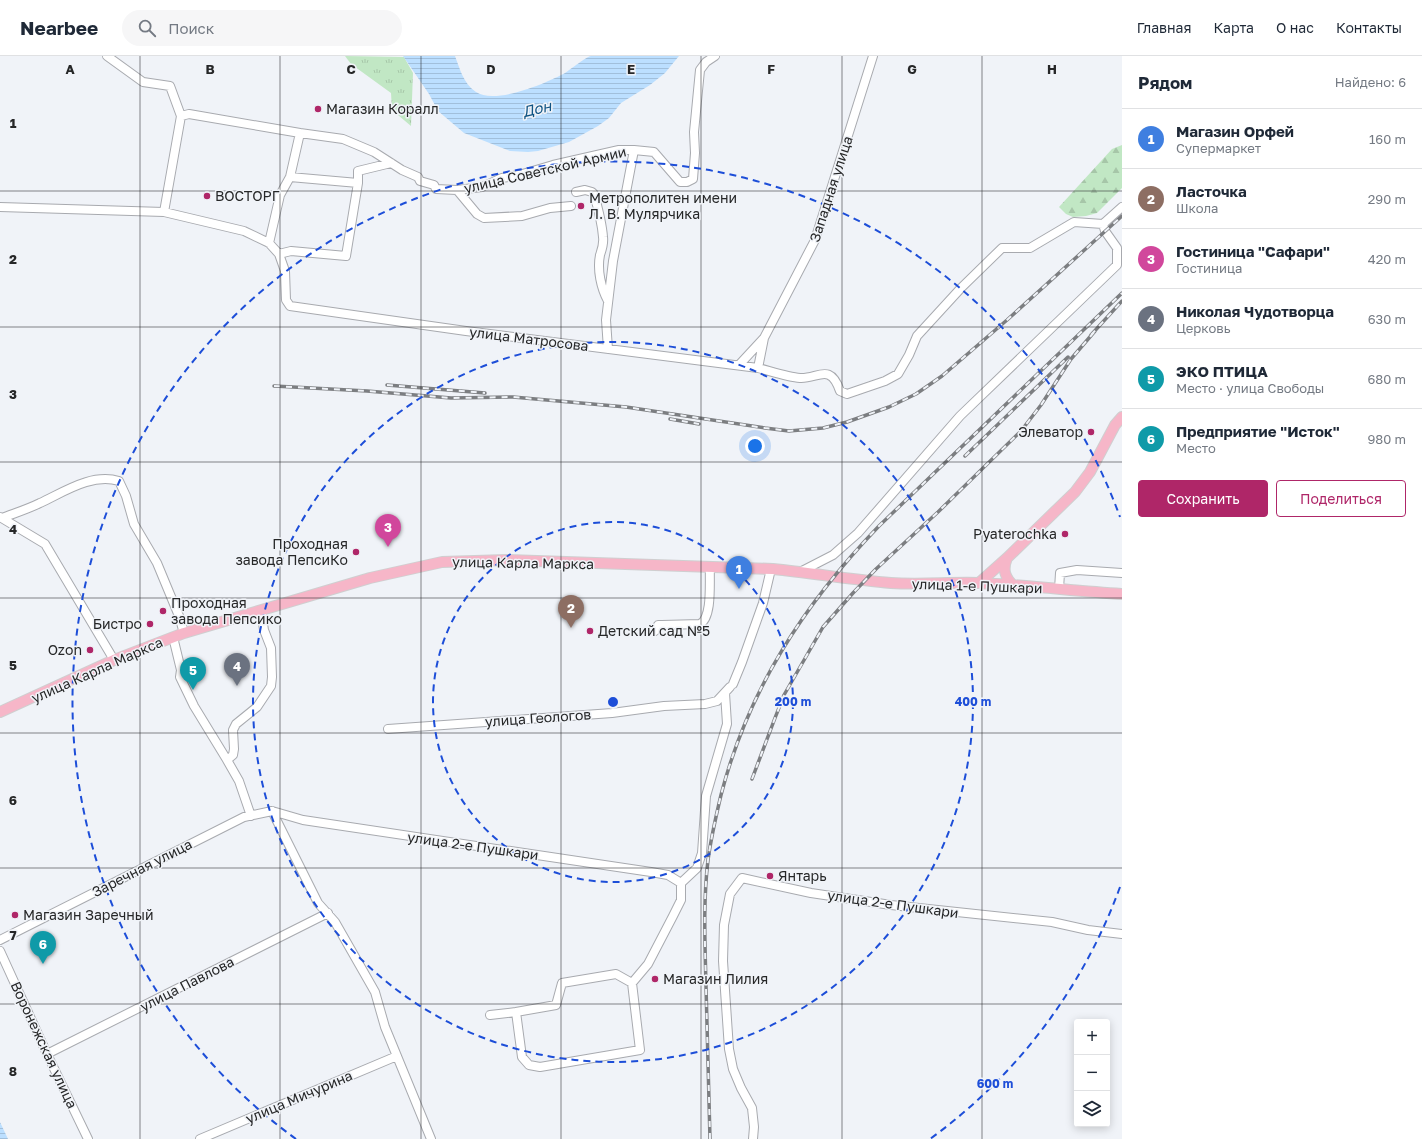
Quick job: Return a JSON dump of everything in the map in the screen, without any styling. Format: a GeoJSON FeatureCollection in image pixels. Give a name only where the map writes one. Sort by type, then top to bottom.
{"type":"FeatureCollection","features":[{"type":"Feature","properties":{"kind":"main road"},"geometry":{"type":"LineString","coordinates":[[979,583],[1075,492],[1083,482],[1114,425],[1122,417]]}},
{"type":"Feature","properties":{"kind":"main road"},"geometry":{"type":"LineString","coordinates":[[1007,558],[1005,563],[1005,576],[1014,586]]}},
{"type":"Feature","properties":{"kind":"main road","name":"улица Карла Маркса"},"geometry":{"type":"LineString","coordinates":[[0,712],[114,660],[184,633],[378,576],[442,562],[507,560],[771,569],[832,577]]}},
{"type":"Feature","properties":{"kind":"main road","name":"улица 1-е Пушкари"},"geometry":{"type":"LineString","coordinates":[[832,577],[893,583],[979,583],[1122,594]]}},
{"type":"Feature","properties":{"kind":"street"},"geometry":{"type":"LineString","coordinates":[[108,56],[143,82],[170,86],[181,116],[164,212]]}},
{"type":"Feature","properties":{"kind":"street","name":"улица Советской Армии"},"geometry":{"type":"LineString","coordinates":[[181,116],[189,114],[300,134],[343,139],[374,152],[418,177],[420,181],[434,184],[436,189],[456,190],[482,187],[502,178],[619,150],[654,152],[680,182],[687,182],[693,179],[694,132],[700,70],[706,62],[715,56]]}},
{"type":"Feature","properties":{"kind":"street","name":"Западная улица"},"geometry":{"type":"LineString","coordinates":[[764,338],[816,240],[874,56]]}},
{"type":"Feature","properties":{"kind":"street"},"geometry":{"type":"LineString","coordinates":[[269,243],[280,195],[290,177],[300,134]]}},
{"type":"Feature","properties":{"kind":"street"},"geometry":{"type":"LineString","coordinates":[[608,349],[606,320],[612,267],[634,150]]}},
{"type":"Feature","properties":{"kind":"street"},"geometry":{"type":"LineString","coordinates":[[0,207],[164,212],[244,231],[269,243],[280,254],[291,251],[346,256],[358,182],[358,171],[391,163]]}},
{"type":"Feature","properties":{"kind":"street"},"geometry":{"type":"LineString","coordinates":[[290,177],[358,182]]}},
{"type":"Feature","properties":{"kind":"street","name":"улица Советской Армии"},"geometry":{"type":"LineString","coordinates":[[456,190],[478,214],[484,218],[522,216],[550,208],[571,206]]}},
{"type":"Feature","properties":{"kind":"street"},"geometry":{"type":"LineString","coordinates":[[576,192],[586,190],[594,194],[603,234],[603,248],[600,254],[599,264],[602,285],[608,301]]}},
{"type":"Feature","properties":{"kind":"street"},"geometry":{"type":"LineString","coordinates":[[800,572],[833,555],[858,533],[960,416],[1117,265],[1117,248],[1105,231],[1103,224],[1122,207]]}},
{"type":"Feature","properties":{"kind":"street","name":"улица Матросова"},"geometry":{"type":"LineString","coordinates":[[280,254],[285,271],[286,300],[290,306],[608,349],[739,365],[800,378],[822,374],[829,375],[837,382],[840,391],[847,394],[885,381],[898,374],[909,355],[917,336],[961,288],[1002,248],[1030,248],[1074,222],[1103,224]]}},
{"type":"Feature","properties":{"kind":"street"},"geometry":{"type":"LineString","coordinates":[[603,234],[606,239],[612,267]]}},
{"type":"Feature","properties":{"kind":"street"},"geometry":{"type":"LineString","coordinates":[[739,365],[764,338]]}},
{"type":"Feature","properties":{"kind":"street"},"geometry":{"type":"LineString","coordinates":[[758,368],[764,338]]}},
{"type":"Feature","properties":{"kind":"street"},"geometry":{"type":"LineString","coordinates":[[1,518],[40,504],[69,489],[93,480],[110,478],[119,481],[126,496],[134,524],[157,563],[179,616],[184,633]]}},
{"type":"Feature","properties":{"kind":"street"},"geometry":{"type":"LineString","coordinates":[[1,518],[45,544],[114,660]]}},
{"type":"Feature","properties":{"kind":"street"},"geometry":{"type":"LineString","coordinates":[[655,631],[658,625],[700,624],[704,622],[708,612],[710,567]]}},
{"type":"Feature","properties":{"kind":"street"},"geometry":{"type":"LineString","coordinates":[[516,1012],[522,1057],[529,1065],[540,1067],[640,1050],[632,982],[648,964],[674,916],[681,900],[681,883],[697,868],[702,853],[706,796],[727,724],[729,688],[742,662],[763,603],[771,569]]}},
{"type":"Feature","properties":{"kind":"street"},"geometry":{"type":"LineString","coordinates":[[1059,589],[1060,573],[1077,570],[1122,573]]}},
{"type":"Feature","properties":{"kind":"street"},"geometry":{"type":"LineString","coordinates":[[226,760],[233,755],[234,730],[236,724],[257,707],[271,686],[271,648],[264,630],[261,610]]}},
{"type":"Feature","properties":{"kind":"street"},"geometry":{"type":"LineString","coordinates":[[173,637],[181,670],[180,677],[194,706],[239,781],[251,816]]}},
{"type":"Feature","properties":{"kind":"street","name":"улица Геологов"},"geometry":{"type":"LineString","coordinates":[[388,729],[612,713],[664,706],[705,704],[717,701],[729,688]]}},
{"type":"Feature","properties":{"kind":"street"},"geometry":{"type":"LineString","coordinates":[[268,812],[318,903],[335,922],[375,992],[385,1027],[431,1139]]}},
{"type":"Feature","properties":{"kind":"street","name":"улица 2-е Пушкари"},"geometry":{"type":"LineString","coordinates":[[268,812],[303,820],[651,872],[668,875],[681,883]]}},
{"type":"Feature","properties":{"kind":"street","name":"Заречная улица"},"geometry":{"type":"LineString","coordinates":[[0,940],[244,817],[268,812]]}},
{"type":"Feature","properties":{"kind":"street","name":"улица 2-е Пушкари"},"geometry":{"type":"LineString","coordinates":[[753,1139],[754,1127],[752,1108],[740,1088],[733,1069],[729,1049],[723,961],[724,925],[730,894],[742,878],[811,894],[891,905],[1052,922],[1088,930],[1122,934]]}},
{"type":"Feature","properties":{"kind":"street","name":"улица Павлова"},"geometry":{"type":"LineString","coordinates":[[47,1054],[328,913]]}},
{"type":"Feature","properties":{"kind":"street","name":"Воронежская улица"},"geometry":{"type":"LineString","coordinates":[[0,951],[88,1139]]}},
{"type":"Feature","properties":{"kind":"street"},"geometry":{"type":"LineString","coordinates":[[490,1015],[556,1005],[562,983],[616,974],[632,982]]}},
{"type":"Feature","properties":{"kind":"street","name":"улица Мичурина"},"geometry":{"type":"LineString","coordinates":[[200,1139],[397,1056]]}},
{"type":"Feature","properties":{"kind":"green space"},"geometry":{"type":"Polygon","coordinates":[[[345,56],[404,57],[413,73],[411,126],[392,110],[391,93],[351,64],[345,56]]]}},
{"type":"Feature","properties":{"kind":"green space"},"geometry":{"type":"Polygon","coordinates":[[[1122,145],[1122,188],[1097,213],[1073,217],[1066,214],[1059,207],[1112,149],[1122,145]]]}},
{"type":"Feature","properties":{"kind":"water","name":"Дон"},"geometry":{"type":"Polygon","coordinates":[[[403,56],[455,56],[462,76],[476,92],[495,96],[521,91],[546,82],[565,73],[591,56],[679,56],[665,73],[650,85],[621,103],[609,118],[598,126],[569,142],[538,151],[528,152],[510,151],[464,133],[438,111],[429,94],[403,56]]]}},
{"type":"Feature","properties":{"kind":"water"},"geometry":{"type":"Polygon","coordinates":[[[0,1122],[8,1139],[0,1139],[0,1122]]]}},
{"type":"Feature","properties":{"kind":"railway"},"geometry":{"type":"LineString","coordinates":[[274,386],[367,391],[451,398],[513,397],[626,407],[789,431],[823,428],[847,422],[889,407],[916,394],[942,376],[1007,320],[1122,216]]}},
{"type":"Feature","properties":{"kind":"railway"},"geometry":{"type":"LineString","coordinates":[[710,1139],[705,923],[705,892],[708,860],[721,795],[732,756],[763,684],[782,650],[826,586],[879,526],[1122,293]]}},
{"type":"Feature","properties":{"kind":"railway"},"geometry":{"type":"LineString","coordinates":[[1091,335],[1122,301]]}},
{"type":"Feature","properties":{"kind":"railway"},"geometry":{"type":"LineString","coordinates":[[752,779],[784,695],[823,627],[876,569],[938,512],[1021,431],[1041,405],[1071,359],[1095,331]]}},
{"type":"Feature","properties":{"kind":"railway"},"geometry":{"type":"LineString","coordinates":[[965,456],[1068,357]]}},
{"type":"Feature","properties":{"kind":"railway"},"geometry":{"type":"LineString","coordinates":[[387,385],[485,393]]}},
{"type":"Feature","properties":{"kind":"railway"},"geometry":{"type":"LineString","coordinates":[[670,419],[699,424]]}},
{"type":"Feature","properties":{"kind":"place","name":"Магазин Коралл"},"geometry":{"type":"Point","coordinates":[318,109]}},
{"type":"Feature","properties":{"kind":"place","name":"ВОСТОРГ"},"geometry":{"type":"Point","coordinates":[207,196]}},
{"type":"Feature","properties":{"kind":"place","name":"Метрополитен имени Л. В. Мулярчика"},"geometry":{"type":"Point","coordinates":[581,206]}},
{"type":"Feature","properties":{"kind":"place","name":"Элеватор"},"geometry":{"type":"Point","coordinates":[1091,432]}},
{"type":"Feature","properties":{"kind":"place","name":"Pyaterochka"},"geometry":{"type":"Point","coordinates":[1065,534]}},
{"type":"Feature","properties":{"kind":"place","name":"Гостиница \"Сафари\""},"geometry":{"type":"Point","coordinates":[388,547]}},
{"type":"Feature","properties":{"kind":"place","name":"Проходная завода ПепсиКо"},"geometry":{"type":"Point","coordinates":[356,552]}},
{"type":"Feature","properties":{"kind":"place","name":"Магазин Орфей"},"geometry":{"type":"Point","coordinates":[739,589]}},
{"type":"Feature","properties":{"kind":"place","name":"Проходная завода Пепсико"},"geometry":{"type":"Point","coordinates":[163,611]}},
{"type":"Feature","properties":{"kind":"place","name":"Бистро"},"geometry":{"type":"Point","coordinates":[150,624]}},
{"type":"Feature","properties":{"kind":"place","name":"Ласточка"},"geometry":{"type":"Point","coordinates":[571,628]}},
{"type":"Feature","properties":{"kind":"place","name":"Детский сад №5"},"geometry":{"type":"Point","coordinates":[590,631]}},
{"type":"Feature","properties":{"kind":"place","name":"Ozon"},"geometry":{"type":"Point","coordinates":[90,650]}},
{"type":"Feature","properties":{"kind":"place","name":"Николая Чудотворца"},"geometry":{"type":"Point","coordinates":[237,686]}},
{"type":"Feature","properties":{"kind":"place","name":"ЭКО ПТИЦА"},"geometry":{"type":"Point","coordinates":[193,690]}},
{"type":"Feature","properties":{"kind":"place","name":"Янтарь"},"geometry":{"type":"Point","coordinates":[770,876]}},
{"type":"Feature","properties":{"kind":"place","name":"Магазин Заречный"},"geometry":{"type":"Point","coordinates":[15,915]}},
{"type":"Feature","properties":{"kind":"place","name":"Предприятие \"Исток\""},"geometry":{"type":"Point","coordinates":[43,964]}},
{"type":"Feature","properties":{"kind":"place","name":"Магазин Лилия"},"geometry":{"type":"Point","coordinates":[655,979]}}]}
